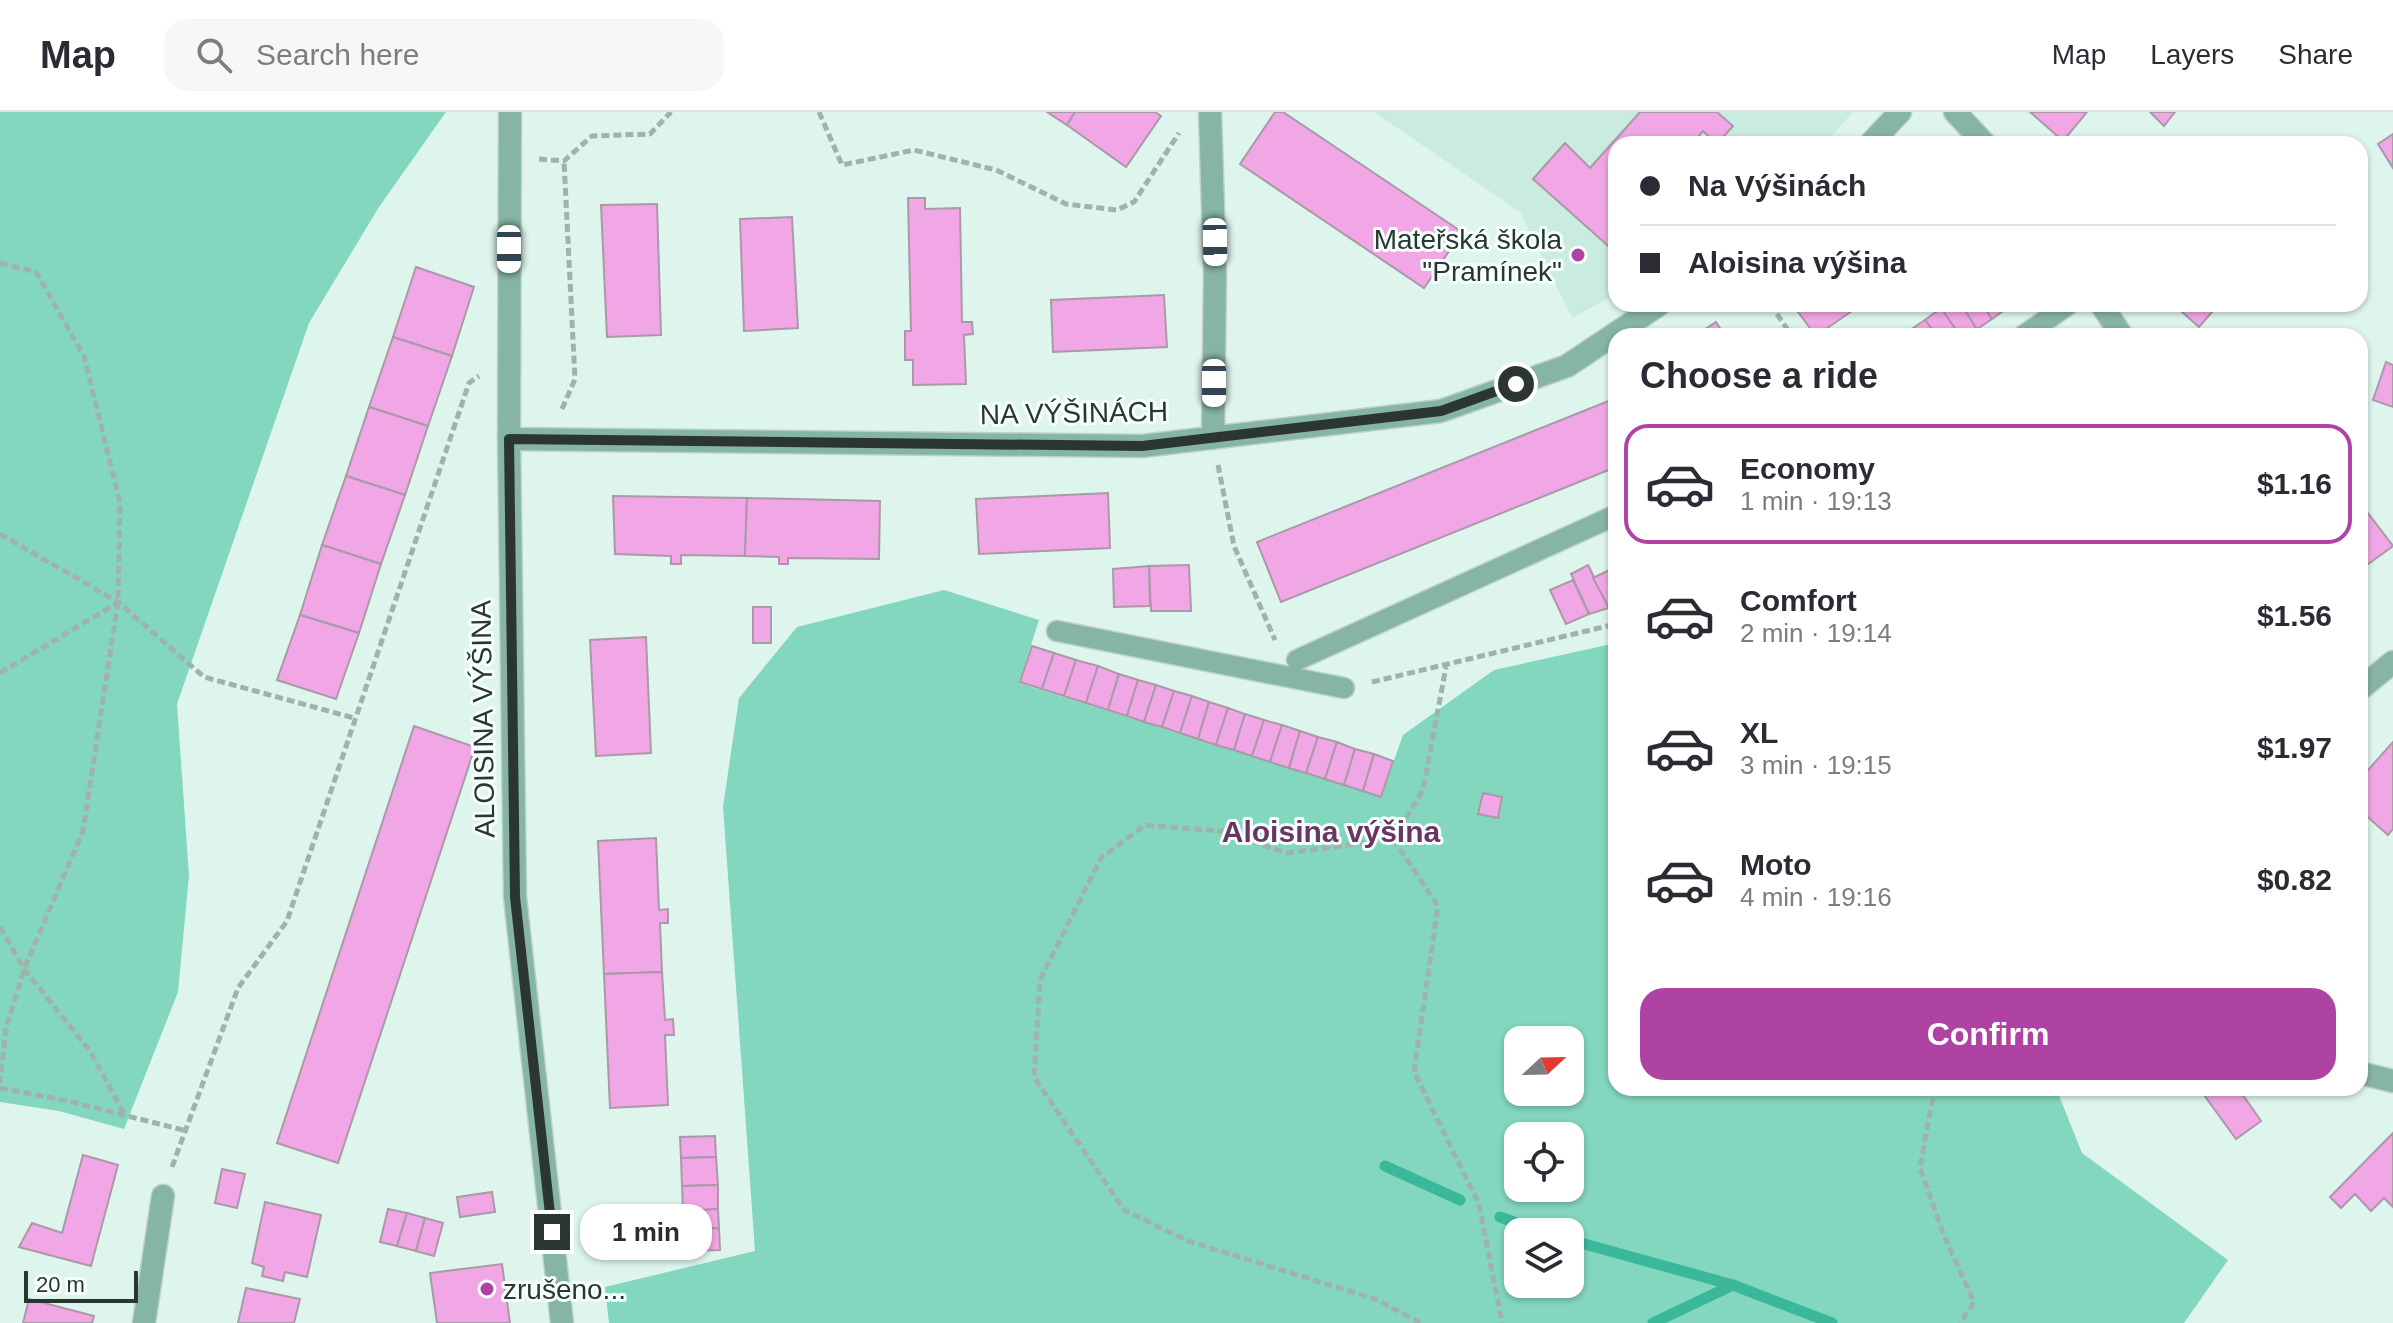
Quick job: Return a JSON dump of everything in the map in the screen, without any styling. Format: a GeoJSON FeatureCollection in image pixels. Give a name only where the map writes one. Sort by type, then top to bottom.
{"type":"FeatureCollection","features":[{"type":"Feature","properties":{"kind":"street","name":"ALOISINA VÝŠINA"},"geometry":{"type":"LineString","coordinates":[[510,112],[509,439],[515,897],[562,1323]]}},
{"type":"Feature","properties":{"kind":"street"},"geometry":{"type":"LineString","coordinates":[[1210,112],[1215,273],[1213,438]]}},
{"type":"Feature","properties":{"kind":"street"},"geometry":{"type":"LineString","coordinates":[[1878,136],[1900,112]]}},
{"type":"Feature","properties":{"kind":"street"},"geometry":{"type":"LineString","coordinates":[[1955,112],[1978,136]]}},
{"type":"Feature","properties":{"kind":"street","name":"NA VÝŠINÁCH"},"geometry":{"type":"LineString","coordinates":[[1624,328],[1648,312]]}},
{"type":"Feature","properties":{"kind":"street","name":"NA VÝŠINÁCH"},"geometry":{"type":"LineString","coordinates":[[509,439],[1142,446],[1441,411],[1567,366],[1608,339]]}},
{"type":"Feature","properties":{"kind":"street"},"geometry":{"type":"LineString","coordinates":[[2368,682],[2393,662]]}},
{"type":"Feature","properties":{"kind":"street"},"geometry":{"type":"LineString","coordinates":[[2368,1075],[2393,1081]]}},
{"type":"Feature","properties":{"kind":"street"},"geometry":{"type":"LineString","coordinates":[[144,1323],[163,1196]]}},
{"type":"Feature","properties":{"kind":"lane"},"geometry":{"type":"LineString","coordinates":[[2034,328],[2058,312]]}},
{"type":"Feature","properties":{"kind":"lane"},"geometry":{"type":"LineString","coordinates":[[1297,660],[1608,519]]}},
{"type":"Feature","properties":{"kind":"lane"},"geometry":{"type":"LineString","coordinates":[[1057,631],[1344,688]]}},
{"type":"Feature","properties":{"kind":"path"},"geometry":{"type":"LineString","coordinates":[[548,440],[575,379],[564,161],[592,136],[650,134],[671,112]]}},
{"type":"Feature","properties":{"kind":"path"},"geometry":{"type":"LineString","coordinates":[[819,112],[842,165],[914,150],[996,170],[1066,204],[1117,210],[1134,202],[1183,124]]}},
{"type":"Feature","properties":{"kind":"path"},"geometry":{"type":"LineString","coordinates":[[0,263],[36,272],[84,356],[120,503],[118,602],[83,831],[24,969],[6,1029],[0,1086],[183,1130]]}},
{"type":"Feature","properties":{"kind":"path"},"geometry":{"type":"LineString","coordinates":[[163,1196],[183,1130],[238,988],[287,921],[469,383],[510,356]]}},
{"type":"Feature","properties":{"kind":"path"},"geometry":{"type":"LineString","coordinates":[[1213,438],[1234,546],[1279,650],[1297,660]]}},
{"type":"Feature","properties":{"kind":"path"},"geometry":{"type":"LineString","coordinates":[[0,534],[118,602],[204,677],[354,718]]}},
{"type":"Feature","properties":{"kind":"path"},"geometry":{"type":"LineString","coordinates":[[0,673],[118,602]]}},
{"type":"Feature","properties":{"kind":"path"},"geometry":{"type":"LineString","coordinates":[[1344,688],[1446,667],[1608,626]]}},
{"type":"Feature","properties":{"kind":"path"},"geometry":{"type":"LineString","coordinates":[[1393,839],[1423,790],[1446,667]]}},
{"type":"Feature","properties":{"kind":"path"},"geometry":{"type":"LineString","coordinates":[[1393,839],[1287,853],[1221,831],[1145,825],[1101,858],[1040,980],[1034,1077],[1124,1210],[1188,1241],[1378,1300],[1420,1323]]}},
{"type":"Feature","properties":{"kind":"path"},"geometry":{"type":"LineString","coordinates":[[1393,839],[1438,906],[1414,1072],[1479,1204],[1502,1323]]}},
{"type":"Feature","properties":{"kind":"path"},"geometry":{"type":"LineString","coordinates":[[0,927],[24,969],[90,1051],[125,1115]]}},
{"type":"Feature","properties":{"kind":"path"},"geometry":{"type":"LineString","coordinates":[[1935,1096],[1920,1168],[1943,1233],[1974,1302],[1960,1323]]}},
{"type":"Feature","properties":{"kind":"shaded area","name":"Mateřská škola \"Pramínek\""},"geometry":{"type":"Polygon","coordinates":[[[1374,112],[1853,112],[1831,136],[1608,136],[1608,298],[1572,318],[1520,212],[1374,112]]]}},
{"type":"Feature","properties":{"kind":"green space"},"geometry":{"type":"Polygon","coordinates":[[[0,112],[446,112],[379,207],[309,323],[177,704],[189,876],[178,992],[124,1129],[59,1111],[0,1102],[0,112]]]}},
{"type":"Feature","properties":{"kind":"green space"},"geometry":{"type":"Polygon","coordinates":[[[944,590],[1039,620],[1019,683],[1381,797],[1403,735],[1494,670],[1608,645],[1608,1096],[2059,1096],[2082,1153],[2228,1260],[2184,1323],[609,1323],[605,1287],[755,1251],[723,807],[739,698],[797,627],[944,590]]]}},
{"type":"Feature","properties":{"kind":"building"},"geometry":{"type":"Polygon","coordinates":[[[1047,112],[1075,112],[1067,125],[1047,112]]]}},
{"type":"Feature","properties":{"kind":"building"},"geometry":{"type":"Polygon","coordinates":[[[1075,112],[1155,112],[1161,116],[1126,167],[1067,125],[1075,112]]]}},
{"type":"Feature","properties":{"kind":"building"},"geometry":{"type":"Polygon","coordinates":[[[1275,112],[1283,112],[1462,232],[1424,288],[1240,164],[1275,112]]]}},
{"type":"Feature","properties":{"kind":"building"},"geometry":{"type":"Polygon","coordinates":[[[1640,112],[1717,112],[1733,126],[1724,136],[1708,136],[1703,131],[1699,136],[1619,136],[1640,112]]]}},
{"type":"Feature","properties":{"kind":"building"},"geometry":{"type":"Polygon","coordinates":[[[2030,112],[2087,112],[2067,136],[2057,136],[2030,112]]]}},
{"type":"Feature","properties":{"kind":"building"},"geometry":{"type":"Polygon","coordinates":[[[2150,112],[2175,112],[2164,126],[2150,112]]]}},
{"type":"Feature","properties":{"kind":"building"},"geometry":{"type":"Polygon","coordinates":[[[2393,134],[2393,168],[2378,144],[2393,134]]]}},
{"type":"Feature","properties":{"kind":"building"},"geometry":{"type":"Polygon","coordinates":[[[1565,143],[1590,168],[1608,148],[1608,246],[1533,179],[1565,143]]]}},
{"type":"Feature","properties":{"kind":"building"},"geometry":{"type":"Polygon","coordinates":[[[908,198],[925,198],[925,209],[960,208],[962,322],[972,322],[973,334],[964,335],[966,384],[913,385],[913,360],[905,360],[905,331],[911,331],[908,198]]]}},
{"type":"Feature","properties":{"kind":"building"},"geometry":{"type":"Polygon","coordinates":[[[657,204],[661,335],[607,337],[601,205],[657,204]]]}},
{"type":"Feature","properties":{"kind":"building"},"geometry":{"type":"Polygon","coordinates":[[[792,217],[798,328],[744,331],[740,219],[792,217]]]}},
{"type":"Feature","properties":{"kind":"building"},"geometry":{"type":"Polygon","coordinates":[[[416,267],[474,287],[452,356],[393,337],[416,267]]]}},
{"type":"Feature","properties":{"kind":"building"},"geometry":{"type":"Polygon","coordinates":[[[1164,295],[1167,347],[1053,352],[1051,300],[1164,295]]]}},
{"type":"Feature","properties":{"kind":"building"},"geometry":{"type":"Polygon","coordinates":[[[1798,312],[1850,312],[1828,328],[1810,328],[1798,312]]]}},
{"type":"Feature","properties":{"kind":"building"},"geometry":{"type":"Polygon","coordinates":[[[1936,312],[1944,312],[1955,328],[1931,328],[1925,320],[1936,312]]]}},
{"type":"Feature","properties":{"kind":"building"},"geometry":{"type":"Polygon","coordinates":[[[1944,312],[1966,312],[1976,328],[1955,328],[1944,312]]]}},
{"type":"Feature","properties":{"kind":"building"},"geometry":{"type":"Polygon","coordinates":[[[1966,312],[1987,312],[1992,319],[1976,328],[1966,312]]]}},
{"type":"Feature","properties":{"kind":"building"},"geometry":{"type":"Polygon","coordinates":[[[1987,312],[2002,312],[1992,319],[1987,312]]]}},
{"type":"Feature","properties":{"kind":"building"},"geometry":{"type":"Polygon","coordinates":[[[2182,312],[2212,312],[2199,327],[2182,312]]]}},
{"type":"Feature","properties":{"kind":"building"},"geometry":{"type":"Polygon","coordinates":[[[1925,320],[1931,328],[1913,328],[1925,320]]]}},
{"type":"Feature","properties":{"kind":"building"},"geometry":{"type":"Polygon","coordinates":[[[393,337],[452,356],[428,426],[369,407],[393,337]]]}},
{"type":"Feature","properties":{"kind":"building"},"geometry":{"type":"Polygon","coordinates":[[[2386,362],[2393,365],[2393,407],[2373,400],[2386,362]]]}},
{"type":"Feature","properties":{"kind":"building"},"geometry":{"type":"Polygon","coordinates":[[[1608,401],[1608,470],[1281,602],[1257,542],[1608,401]]]}},
{"type":"Feature","properties":{"kind":"building"},"geometry":{"type":"Polygon","coordinates":[[[369,407],[428,426],[405,495],[346,476],[369,407]]]}},
{"type":"Feature","properties":{"kind":"building"},"geometry":{"type":"Polygon","coordinates":[[[346,476],[405,495],[381,564],[322,545],[346,476]]]}},
{"type":"Feature","properties":{"kind":"building"},"geometry":{"type":"Polygon","coordinates":[[[1108,493],[1110,548],[979,554],[976,499],[1108,493]]]}},
{"type":"Feature","properties":{"kind":"building"},"geometry":{"type":"Polygon","coordinates":[[[613,496],[747,498],[745,556],[681,555],[681,564],[671,564],[671,556],[615,554],[613,496]]]}},
{"type":"Feature","properties":{"kind":"building"},"geometry":{"type":"Polygon","coordinates":[[[747,498],[880,501],[879,559],[788,558],[788,564],[779,564],[779,557],[745,556],[747,498]]]}},
{"type":"Feature","properties":{"kind":"building"},"geometry":{"type":"Polygon","coordinates":[[[2368,513],[2393,546],[2368,564],[2368,513]]]}},
{"type":"Feature","properties":{"kind":"building"},"geometry":{"type":"Polygon","coordinates":[[[322,545],[381,564],[359,633],[300,615],[322,545]]]}},
{"type":"Feature","properties":{"kind":"building"},"geometry":{"type":"Polygon","coordinates":[[[1189,565],[1191,611],[1151,611],[1149,566],[1189,565]]]}},
{"type":"Feature","properties":{"kind":"building"},"geometry":{"type":"Polygon","coordinates":[[[1588,565],[1608,608],[1589,614],[1571,574],[1588,565]]]}},
{"type":"Feature","properties":{"kind":"building"},"geometry":{"type":"Polygon","coordinates":[[[1149,566],[1150,606],[1114,607],[1113,569],[1149,566]]]}},
{"type":"Feature","properties":{"kind":"building"},"geometry":{"type":"Polygon","coordinates":[[[1608,570],[1608,606],[1593,578],[1608,570]]]}},
{"type":"Feature","properties":{"kind":"building"},"geometry":{"type":"Polygon","coordinates":[[[1573,580],[1589,614],[1566,624],[1550,590],[1573,580]]]}},
{"type":"Feature","properties":{"kind":"building"},"geometry":{"type":"Polygon","coordinates":[[[753,607],[771,607],[771,643],[753,643],[753,607]]]}},
{"type":"Feature","properties":{"kind":"building"},"geometry":{"type":"Polygon","coordinates":[[[300,615],[359,633],[336,699],[277,680],[300,615]]]}},
{"type":"Feature","properties":{"kind":"building"},"geometry":{"type":"Polygon","coordinates":[[[646,637],[651,753],[596,756],[590,640],[646,637]]]}},
{"type":"Feature","properties":{"kind":"building"},"geometry":{"type":"Polygon","coordinates":[[[1032,646],[1054,653],[1042,689],[1020,682],[1032,646]]]}},
{"type":"Feature","properties":{"kind":"building"},"geometry":{"type":"Polygon","coordinates":[[[1054,653],[1076,660],[1064,696],[1042,689],[1054,653]]]}},
{"type":"Feature","properties":{"kind":"building"},"geometry":{"type":"Polygon","coordinates":[[[1076,660],[1098,666],[1086,703],[1064,696],[1076,660]]]}},
{"type":"Feature","properties":{"kind":"building"},"geometry":{"type":"Polygon","coordinates":[[[1098,666],[1119,674],[1108,710],[1086,703],[1098,666]]]}},
{"type":"Feature","properties":{"kind":"building"},"geometry":{"type":"Polygon","coordinates":[[[1119,674],[1138,680],[1127,716],[1108,710],[1119,674]]]}},
{"type":"Feature","properties":{"kind":"building"},"geometry":{"type":"Polygon","coordinates":[[[1138,680],[1156,685],[1144,722],[1127,716],[1138,680]]]}},
{"type":"Feature","properties":{"kind":"building"},"geometry":{"type":"Polygon","coordinates":[[[1156,685],[1174,691],[1162,727],[1144,722],[1156,685]]]}},
{"type":"Feature","properties":{"kind":"building"},"geometry":{"type":"Polygon","coordinates":[[[1174,691],[1192,696],[1180,733],[1162,727],[1174,691]]]}},
{"type":"Feature","properties":{"kind":"building"},"geometry":{"type":"Polygon","coordinates":[[[1192,696],[1209,702],[1198,739],[1180,733],[1192,696]]]}},
{"type":"Feature","properties":{"kind":"building"},"geometry":{"type":"Polygon","coordinates":[[[1209,702],[1228,708],[1216,745],[1198,739],[1209,702]]]}},
{"type":"Feature","properties":{"kind":"building"},"geometry":{"type":"Polygon","coordinates":[[[1228,708],[1245,714],[1234,750],[1216,745],[1228,708]]]}},
{"type":"Feature","properties":{"kind":"building"},"geometry":{"type":"Polygon","coordinates":[[[1245,714],[1264,720],[1252,756],[1234,750],[1245,714]]]}},
{"type":"Feature","properties":{"kind":"building"},"geometry":{"type":"Polygon","coordinates":[[[1264,720],[1282,725],[1270,762],[1252,756],[1264,720]]]}},
{"type":"Feature","properties":{"kind":"building"},"geometry":{"type":"Polygon","coordinates":[[[1282,725],[1300,731],[1289,768],[1270,762],[1282,725]]]}},
{"type":"Feature","properties":{"kind":"building"},"geometry":{"type":"Polygon","coordinates":[[[414,726],[475,747],[338,1163],[277,1143],[414,726]]]}},
{"type":"Feature","properties":{"kind":"building"},"geometry":{"type":"Polygon","coordinates":[[[1300,731],[1318,737],[1306,773],[1289,768],[1300,731]]]}},
{"type":"Feature","properties":{"kind":"building"},"geometry":{"type":"Polygon","coordinates":[[[1318,737],[1337,742],[1325,779],[1306,773],[1318,737]]]}},
{"type":"Feature","properties":{"kind":"building"},"geometry":{"type":"Polygon","coordinates":[[[1337,742],[1355,749],[1344,785],[1325,779],[1337,742]]]}},
{"type":"Feature","properties":{"kind":"building"},"geometry":{"type":"Polygon","coordinates":[[[2393,742],[2393,829],[2388,835],[2368,817],[2368,770],[2393,742]]]}},
{"type":"Feature","properties":{"kind":"building"},"geometry":{"type":"Polygon","coordinates":[[[1355,749],[1374,754],[1363,791],[1344,785],[1355,749]]]}},
{"type":"Feature","properties":{"kind":"building"},"geometry":{"type":"Polygon","coordinates":[[[1374,754],[1393,761],[1381,797],[1363,791],[1374,754]]]}},
{"type":"Feature","properties":{"kind":"building"},"geometry":{"type":"Polygon","coordinates":[[[1483,793],[1502,797],[1498,818],[1478,814],[1483,793]]]}},
{"type":"Feature","properties":{"kind":"building"},"geometry":{"type":"Polygon","coordinates":[[[656,838],[659,910],[668,909],[668,923],[660,923],[662,972],[604,974],[598,841],[656,838]]]}},
{"type":"Feature","properties":{"kind":"building"},"geometry":{"type":"Polygon","coordinates":[[[662,972],[665,1020],[673,1019],[674,1035],[665,1035],[668,1105],[610,1108],[604,974],[662,972]]]}},
{"type":"Feature","properties":{"kind":"building"},"geometry":{"type":"Polygon","coordinates":[[[2205,1096],[2244,1096],[2261,1121],[2236,1139],[2205,1096]]]}},
{"type":"Feature","properties":{"kind":"building"},"geometry":{"type":"Polygon","coordinates":[[[2393,1133],[2393,1207],[2384,1198],[2371,1211],[2355,1194],[2341,1208],[2330,1197],[2393,1133]]]}},
{"type":"Feature","properties":{"kind":"building"},"geometry":{"type":"Polygon","coordinates":[[[715,1136],[716,1157],[681,1158],[680,1137],[715,1136]]]}},
{"type":"Feature","properties":{"kind":"building"},"geometry":{"type":"Polygon","coordinates":[[[83,1155],[118,1165],[91,1266],[19,1247],[32,1223],[62,1233],[83,1155]]]}},
{"type":"Feature","properties":{"kind":"building"},"geometry":{"type":"Polygon","coordinates":[[[716,1157],[718,1185],[682,1186],[681,1158],[716,1157]]]}},
{"type":"Feature","properties":{"kind":"building"},"geometry":{"type":"Polygon","coordinates":[[[222,1169],[245,1174],[237,1208],[215,1203],[222,1169]]]}},
{"type":"Feature","properties":{"kind":"building"},"geometry":{"type":"Polygon","coordinates":[[[718,1185],[718,1209],[683,1211],[682,1186],[718,1185]]]}},
{"type":"Feature","properties":{"kind":"building"},"geometry":{"type":"Polygon","coordinates":[[[492,1192],[495,1212],[460,1217],[457,1197],[492,1192]]]}},
{"type":"Feature","properties":{"kind":"building"},"geometry":{"type":"Polygon","coordinates":[[[265,1202],[321,1215],[307,1277],[285,1272],[283,1281],[262,1276],[264,1267],[252,1263],[265,1202]]]}},
{"type":"Feature","properties":{"kind":"building"},"geometry":{"type":"Polygon","coordinates":[[[388,1209],[407,1213],[397,1246],[380,1242],[388,1209]]]}},
{"type":"Feature","properties":{"kind":"building"},"geometry":{"type":"Polygon","coordinates":[[[718,1209],[719,1228],[683,1230],[683,1211],[718,1209]]]}},
{"type":"Feature","properties":{"kind":"building"},"geometry":{"type":"Polygon","coordinates":[[[407,1213],[425,1218],[416,1251],[397,1246],[407,1213]]]}},
{"type":"Feature","properties":{"kind":"building"},"geometry":{"type":"Polygon","coordinates":[[[425,1218],[443,1223],[434,1256],[416,1251],[425,1218]]]}},
{"type":"Feature","properties":{"kind":"building"},"geometry":{"type":"Polygon","coordinates":[[[719,1228],[720,1250],[685,1251],[683,1230],[719,1228]]]}},
{"type":"Feature","properties":{"kind":"building"},"geometry":{"type":"Polygon","coordinates":[[[502,1264],[510,1323],[437,1323],[430,1273],[502,1264]]]}},
{"type":"Feature","properties":{"kind":"building"},"geometry":{"type":"Polygon","coordinates":[[[246,1288],[300,1299],[294,1323],[238,1323],[246,1288]]]}},
{"type":"Feature","properties":{"kind":"building"},"geometry":{"type":"Polygon","coordinates":[[[29,1299],[94,1316],[92,1323],[23,1323],[29,1299]]]}},
{"type":"Feature","properties":{"kind":"waterway"},"geometry":{"type":"LineString","coordinates":[[1385,1166],[1460,1200]]}},
{"type":"Feature","properties":{"kind":"waterway"},"geometry":{"type":"LineString","coordinates":[[1500,1217],[1504,1218]]}},
{"type":"Feature","properties":{"kind":"waterway"},"geometry":{"type":"LineString","coordinates":[[1584,1244],[1733,1285],[1832,1323]]}},
{"type":"Feature","properties":{"kind":"waterway"},"geometry":{"type":"LineString","coordinates":[[1653,1323],[1733,1285]]}},
{"type":"Feature","properties":{"kind":"place","name":"Mateřská škola \"Pramínek\""},"geometry":{"type":"Point","coordinates":[1578,255]}},
{"type":"Feature","properties":{"kind":"place","name":"zrušeno..."},"geometry":{"type":"Point","coordinates":[487,1289]}},
{"type":"Feature","properties":{"kind":"district","name":"Aloisina výšina"},"geometry":{"type":"Point","coordinates":[1331,831]}},
{"type":"Feature","properties":{"kind":"route"},"geometry":{"type":"LineString","coordinates":[[552,1232],[515,897],[509,439],[1142,446],[1441,411],[1516,384]]}}]}
